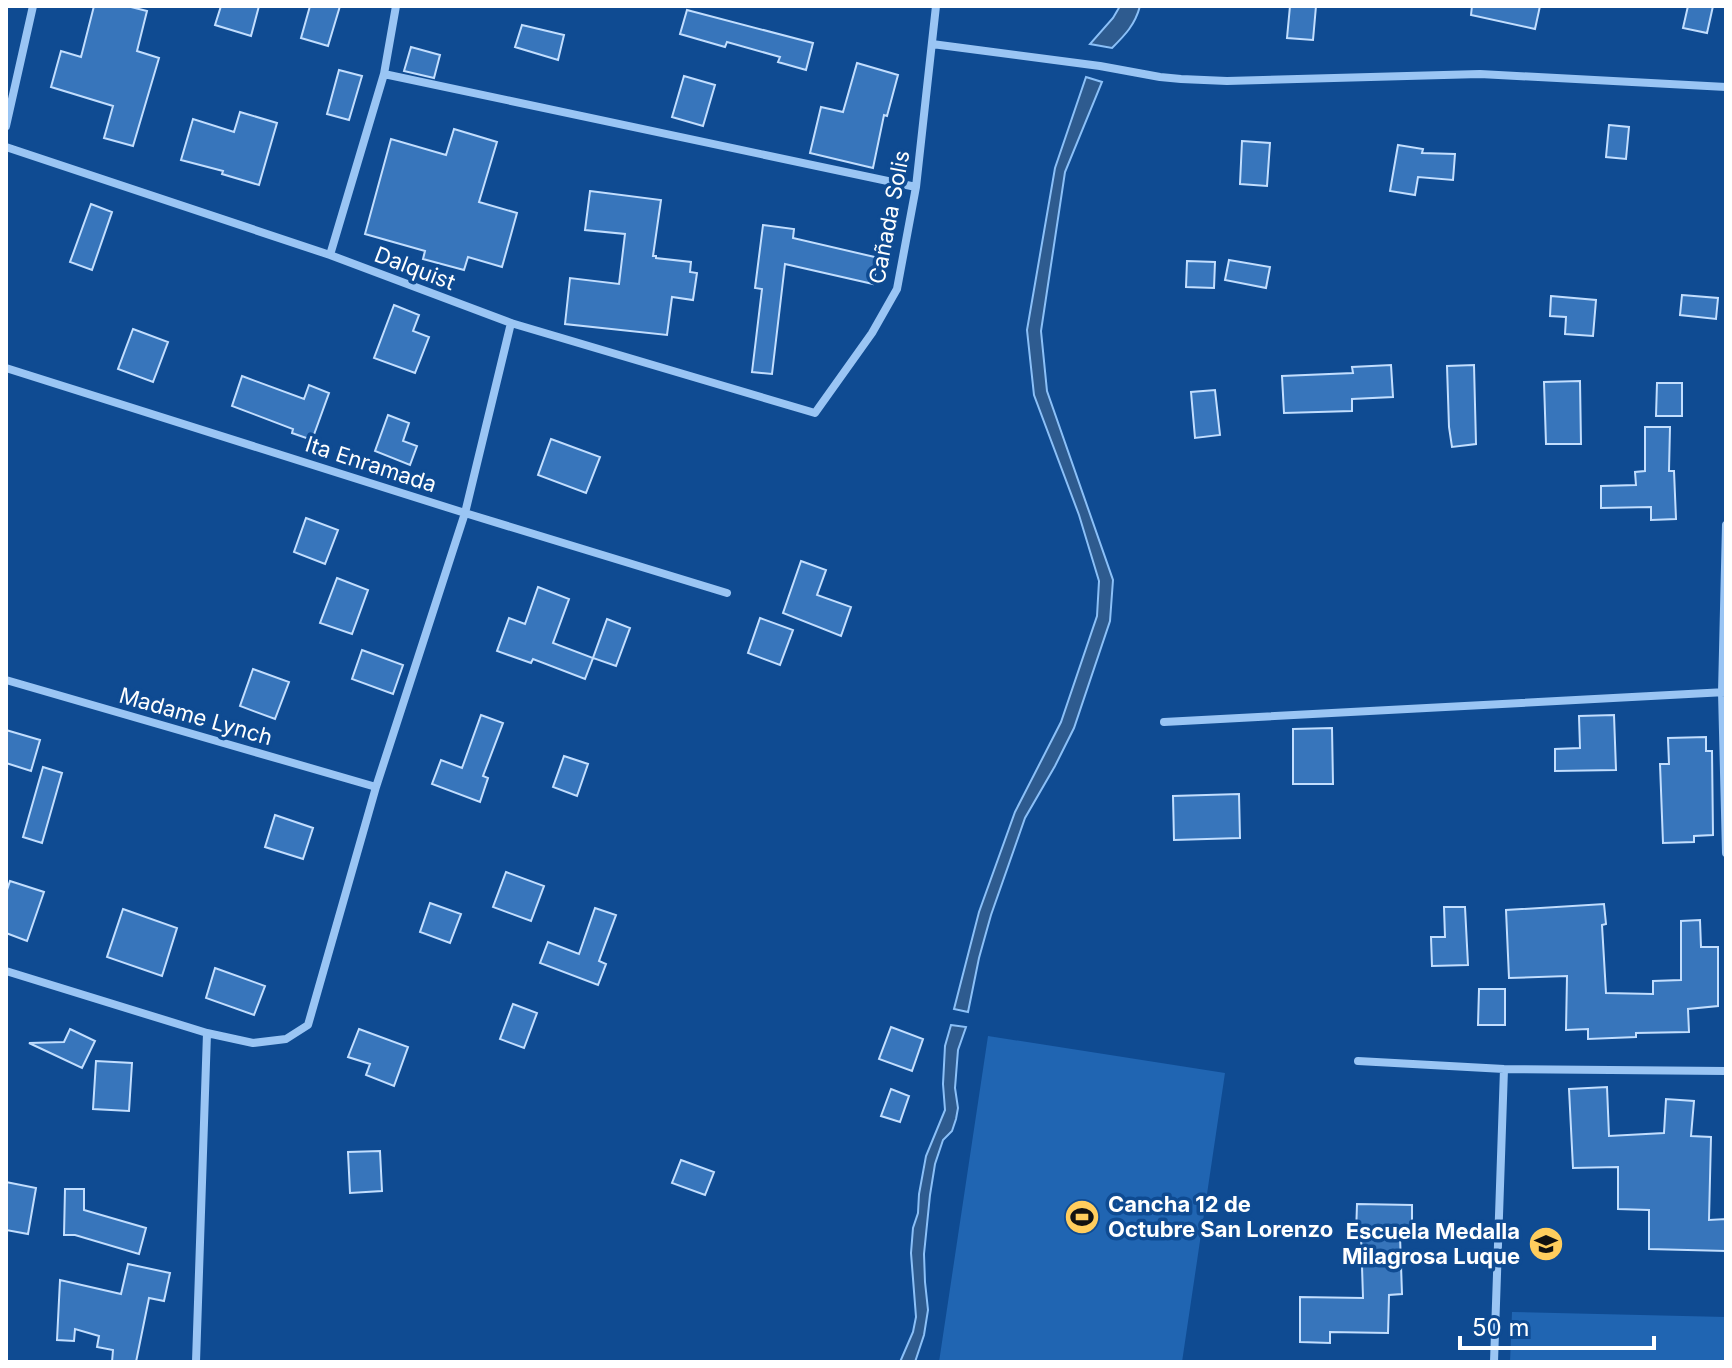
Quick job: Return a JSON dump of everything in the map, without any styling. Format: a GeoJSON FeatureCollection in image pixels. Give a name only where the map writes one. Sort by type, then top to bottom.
{"type":"FeatureCollection","features":[{"type":"Feature","properties":{"kind":"street"},"geometry":{"type":"LineString","coordinates":[[6,126],[33,6]]}},
{"type":"Feature","properties":{"kind":"street"},"geometry":{"type":"LineString","coordinates":[[330,255],[384,74],[396,6]]}},
{"type":"Feature","properties":{"kind":"street","name":"Cañada Solis"},"geometry":{"type":"LineString","coordinates":[[815,413],[872,333],[897,289],[916,187],[936,6]]}},
{"type":"Feature","properties":{"kind":"street"},"geometry":{"type":"LineString","coordinates":[[932,44],[1181,79],[1227,81],[1480,74],[1726,87]]}},
{"type":"Feature","properties":{"kind":"street"},"geometry":{"type":"LineString","coordinates":[[384,74],[916,187]]}},
{"type":"Feature","properties":{"kind":"street","name":"Dalquist"},"geometry":{"type":"LineString","coordinates":[[6,147],[330,255],[511,323],[815,413]]}},
{"type":"Feature","properties":{"kind":"street"},"geometry":{"type":"LineString","coordinates":[[6,971],[207,1033],[253,1043],[286,1039],[308,1025],[376,787],[465,513],[511,323]]}},
{"type":"Feature","properties":{"kind":"street","name":"Ita Enramada"},"geometry":{"type":"LineString","coordinates":[[6,368],[727,593]]}},
{"type":"Feature","properties":{"kind":"street"},"geometry":{"type":"LineString","coordinates":[[1726,525],[1726,853]]}},
{"type":"Feature","properties":{"kind":"street","name":"Madame Lynch"},"geometry":{"type":"LineString","coordinates":[[6,680],[376,787]]}},
{"type":"Feature","properties":{"kind":"street"},"geometry":{"type":"LineString","coordinates":[[1164,722],[1724,692]]}},
{"type":"Feature","properties":{"kind":"street"},"geometry":{"type":"LineString","coordinates":[[196,1362],[207,1033]]}},
{"type":"Feature","properties":{"kind":"street"},"geometry":{"type":"LineString","coordinates":[[1358,1061],[1504,1069],[1726,1071]]}},
{"type":"Feature","properties":{"kind":"street"},"geometry":{"type":"LineString","coordinates":[[1494,1362],[1504,1069]]}},
{"type":"Feature","properties":{"kind":"shaded area"},"geometry":{"type":"Polygon","coordinates":[[[1120,6],[1140,6],[1125,34],[1112,48],[1090,44],[1113,18],[1120,6]]]}},
{"type":"Feature","properties":{"kind":"shaded area"},"geometry":{"type":"Polygon","coordinates":[[[1086,77],[1102,82],[1065,172],[1041,331],[1047,391],[1113,580],[1110,621],[1074,728],[1025,818],[991,915],[968,1012],[954,1009],[979,912],[1015,812],[1061,722],[1097,616],[1099,581],[1079,515],[1034,395],[1027,330],[1055,168],[1086,77]]]}},
{"type":"Feature","properties":{"kind":"shaded area"},"geometry":{"type":"Polygon","coordinates":[[[951,1025],[966,1027],[958,1050],[956,1119],[952,1131],[943,1140],[930,1195],[924,1254],[928,1310],[915,1362],[900,1362],[916,1317],[911,1253],[913,1228],[926,1156],[945,1110],[945,1046],[951,1025]]]}},
{"type":"Feature","properties":{"kind":"shaded area","name":"Cancha 12 de Octubre San Lorenzo"},"geometry":{"type":"Polygon","coordinates":[[[988,1036],[1225,1073],[1182,1362],[939,1362],[988,1036]]]}},
{"type":"Feature","properties":{"kind":"shaded area"},"geometry":{"type":"Polygon","coordinates":[[[1512,1312],[1726,1317],[1726,1362],[1510,1362],[1512,1312]]]}},
{"type":"Feature","properties":{"kind":"building"},"geometry":{"type":"Polygon","coordinates":[[[94,6],[127,6],[147,11],[137,51],[159,58],[133,146],[104,138],[113,106],[51,87],[61,51],[81,57],[94,6]]]}},
{"type":"Feature","properties":{"kind":"building"},"geometry":{"type":"Polygon","coordinates":[[[221,6],[259,6],[251,36],[215,25],[221,6]]]}},
{"type":"Feature","properties":{"kind":"building"},"geometry":{"type":"Polygon","coordinates":[[[310,6],[340,6],[328,46],[301,38],[310,6]]]}},
{"type":"Feature","properties":{"kind":"building"},"geometry":{"type":"Polygon","coordinates":[[[1290,6],[1316,6],[1313,40],[1287,38],[1290,6]]]}},
{"type":"Feature","properties":{"kind":"building"},"geometry":{"type":"Polygon","coordinates":[[[1472,6],[1540,6],[1535,29],[1471,15],[1472,6]]]}},
{"type":"Feature","properties":{"kind":"building"},"geometry":{"type":"Polygon","coordinates":[[[1688,6],[1713,6],[1707,33],[1683,28],[1688,6]]]}},
{"type":"Feature","properties":{"kind":"building"},"geometry":{"type":"Polygon","coordinates":[[[687,10],[813,43],[806,70],[778,62],[780,57],[727,42],[725,47],[680,34],[687,10]]]}},
{"type":"Feature","properties":{"kind":"building"},"geometry":{"type":"Polygon","coordinates":[[[522,25],[564,35],[558,60],[515,47],[522,25]]]}},
{"type":"Feature","properties":{"kind":"building"},"geometry":{"type":"Polygon","coordinates":[[[411,47],[440,55],[434,78],[404,71],[411,47]]]}},
{"type":"Feature","properties":{"kind":"building"},"geometry":{"type":"Polygon","coordinates":[[[857,63],[898,75],[887,116],[884,115],[873,168],[810,153],[821,107],[843,112],[857,63]]]}},
{"type":"Feature","properties":{"kind":"building"},"geometry":{"type":"Polygon","coordinates":[[[339,70],[362,76],[349,120],[327,114],[339,70]]]}},
{"type":"Feature","properties":{"kind":"building"},"geometry":{"type":"Polygon","coordinates":[[[684,76],[715,85],[703,126],[672,117],[684,76]]]}},
{"type":"Feature","properties":{"kind":"building"},"geometry":{"type":"Polygon","coordinates":[[[240,112],[277,123],[259,185],[181,160],[193,119],[234,132],[240,112]]]}},
{"type":"Feature","properties":{"kind":"building"},"geometry":{"type":"Polygon","coordinates":[[[1609,125],[1629,127],[1626,159],[1606,157],[1609,125]]]}},
{"type":"Feature","properties":{"kind":"building"},"geometry":{"type":"Polygon","coordinates":[[[454,129],[497,142],[479,202],[517,213],[502,267],[468,257],[464,270],[423,259],[425,251],[365,234],[391,139],[446,155],[454,129]]]}},
{"type":"Feature","properties":{"kind":"building"},"geometry":{"type":"Polygon","coordinates":[[[1242,141],[1270,143],[1267,186],[1240,184],[1242,141]]]}},
{"type":"Feature","properties":{"kind":"building"},"geometry":{"type":"Polygon","coordinates":[[[1398,145],[1423,149],[1422,153],[1455,154],[1453,180],[1418,177],[1415,195],[1390,191],[1398,145]]]}},
{"type":"Feature","properties":{"kind":"building"},"geometry":{"type":"Polygon","coordinates":[[[590,191],[661,200],[653,256],[691,262],[690,272],[697,273],[693,300],[672,297],[667,335],[565,324],[570,278],[619,284],[625,234],[585,230],[590,191]]]}},
{"type":"Feature","properties":{"kind":"building"},"geometry":{"type":"Polygon","coordinates":[[[91,204],[112,212],[92,270],[70,262],[91,204]]]}},
{"type":"Feature","properties":{"kind":"building"},"geometry":{"type":"Polygon","coordinates":[[[763,225],[794,229],[793,238],[879,258],[873,284],[785,264],[772,374],[752,372],[762,289],[755,288],[763,225]]]}},
{"type":"Feature","properties":{"kind":"building"},"geometry":{"type":"Polygon","coordinates":[[[1229,260],[1270,267],[1266,288],[1225,280],[1229,260]]]}},
{"type":"Feature","properties":{"kind":"building"},"geometry":{"type":"Polygon","coordinates":[[[1187,261],[1215,262],[1214,288],[1186,287],[1187,261]]]}},
{"type":"Feature","properties":{"kind":"building"},"geometry":{"type":"Polygon","coordinates":[[[1682,295],[1718,298],[1716,319],[1680,315],[1682,295]]]}},
{"type":"Feature","properties":{"kind":"building"},"geometry":{"type":"Polygon","coordinates":[[[1551,296],[1596,300],[1593,336],[1565,334],[1566,317],[1550,316],[1551,296]]]}},
{"type":"Feature","properties":{"kind":"building"},"geometry":{"type":"Polygon","coordinates":[[[394,305],[419,315],[413,331],[429,337],[415,373],[374,358],[394,305]]]}},
{"type":"Feature","properties":{"kind":"building"},"geometry":{"type":"Polygon","coordinates":[[[133,329],[168,342],[153,382],[118,369],[133,329]]]}},
{"type":"Feature","properties":{"kind":"building"},"geometry":{"type":"Polygon","coordinates":[[[1391,365],[1393,397],[1352,399],[1352,411],[1284,413],[1282,376],[1353,373],[1352,367],[1391,365]]]}},
{"type":"Feature","properties":{"kind":"building"},"geometry":{"type":"Polygon","coordinates":[[[1474,365],[1476,444],[1452,447],[1447,366],[1474,365]]]}},
{"type":"Feature","properties":{"kind":"building"},"geometry":{"type":"Polygon","coordinates":[[[242,376],[304,399],[309,385],[329,393],[312,440],[292,433],[293,429],[232,406],[242,376]]]}},
{"type":"Feature","properties":{"kind":"building"},"geometry":{"type":"Polygon","coordinates":[[[1580,381],[1581,444],[1546,444],[1544,382],[1580,381]]]}},
{"type":"Feature","properties":{"kind":"building"},"geometry":{"type":"Polygon","coordinates":[[[1657,383],[1682,383],[1682,416],[1656,416],[1657,383]]]}},
{"type":"Feature","properties":{"kind":"building"},"geometry":{"type":"Polygon","coordinates":[[[1215,390],[1220,435],[1195,438],[1191,392],[1215,390]]]}},
{"type":"Feature","properties":{"kind":"building"},"geometry":{"type":"Polygon","coordinates":[[[388,415],[409,423],[403,441],[417,446],[410,465],[375,451],[388,415]]]}},
{"type":"Feature","properties":{"kind":"building"},"geometry":{"type":"Polygon","coordinates":[[[1645,427],[1670,427],[1669,471],[1674,471],[1676,519],[1651,520],[1651,507],[1601,508],[1601,486],[1636,485],[1635,472],[1645,471],[1645,427]]]}},
{"type":"Feature","properties":{"kind":"building"},"geometry":{"type":"Polygon","coordinates":[[[551,439],[600,457],[586,493],[538,475],[551,439]]]}},
{"type":"Feature","properties":{"kind":"building"},"geometry":{"type":"Polygon","coordinates":[[[306,518],[338,530],[325,564],[294,552],[306,518]]]}},
{"type":"Feature","properties":{"kind":"building"},"geometry":{"type":"Polygon","coordinates":[[[801,561],[826,570],[817,595],[851,607],[841,636],[783,613],[801,561]]]}},
{"type":"Feature","properties":{"kind":"building"},"geometry":{"type":"Polygon","coordinates":[[[337,578],[368,590],[352,634],[320,623],[337,578]]]}},
{"type":"Feature","properties":{"kind":"building"},"geometry":{"type":"Polygon","coordinates":[[[538,587],[569,599],[553,643],[593,658],[585,679],[533,659],[531,663],[497,651],[509,618],[525,624],[538,587]]]}},
{"type":"Feature","properties":{"kind":"building"},"geometry":{"type":"Polygon","coordinates":[[[760,618],[793,630],[780,665],[748,653],[760,618]]]}},
{"type":"Feature","properties":{"kind":"building"},"geometry":{"type":"Polygon","coordinates":[[[607,619],[630,628],[616,666],[593,658],[607,619]]]}},
{"type":"Feature","properties":{"kind":"building"},"geometry":{"type":"Polygon","coordinates":[[[362,650],[403,665],[393,694],[352,679],[362,650]]]}},
{"type":"Feature","properties":{"kind":"building"},"geometry":{"type":"Polygon","coordinates":[[[253,669],[289,682],[275,719],[240,706],[253,669]]]}},
{"type":"Feature","properties":{"kind":"building"},"geometry":{"type":"Polygon","coordinates":[[[481,715],[503,723],[483,776],[488,778],[480,802],[432,784],[441,760],[462,768],[481,715]]]}},
{"type":"Feature","properties":{"kind":"building"},"geometry":{"type":"Polygon","coordinates":[[[1614,715],[1616,770],[1555,771],[1555,749],[1580,748],[1579,716],[1614,715]]]}},
{"type":"Feature","properties":{"kind":"building"},"geometry":{"type":"Polygon","coordinates":[[[1332,728],[1333,784],[1293,784],[1293,729],[1332,728]]]}},
{"type":"Feature","properties":{"kind":"building"},"geometry":{"type":"Polygon","coordinates":[[[6,730],[40,740],[31,771],[6,763],[6,730]]]}},
{"type":"Feature","properties":{"kind":"building"},"geometry":{"type":"Polygon","coordinates":[[[1706,737],[1706,751],[1712,751],[1713,835],[1694,836],[1694,842],[1663,843],[1660,764],[1669,764],[1668,738],[1706,737]]]}},
{"type":"Feature","properties":{"kind":"building"},"geometry":{"type":"Polygon","coordinates":[[[564,756],[588,764],[577,796],[553,787],[564,756]]]}},
{"type":"Feature","properties":{"kind":"building"},"geometry":{"type":"Polygon","coordinates":[[[43,767],[62,773],[42,843],[23,837],[43,767]]]}},
{"type":"Feature","properties":{"kind":"building"},"geometry":{"type":"Polygon","coordinates":[[[1239,794],[1240,838],[1174,840],[1173,796],[1239,794]]]}},
{"type":"Feature","properties":{"kind":"building"},"geometry":{"type":"Polygon","coordinates":[[[275,815],[313,828],[303,859],[265,847],[275,815]]]}},
{"type":"Feature","properties":{"kind":"building"},"geometry":{"type":"Polygon","coordinates":[[[506,872],[544,886],[531,921],[493,907],[506,872]]]}},
{"type":"Feature","properties":{"kind":"building"},"geometry":{"type":"Polygon","coordinates":[[[10,881],[44,892],[27,941],[6,933],[6,893],[10,881]]]}},
{"type":"Feature","properties":{"kind":"building"},"geometry":{"type":"Polygon","coordinates":[[[430,903],[461,914],[450,943],[420,932],[430,903]]]}},
{"type":"Feature","properties":{"kind":"building"},"geometry":{"type":"Polygon","coordinates":[[[1604,904],[1606,924],[1602,925],[1606,993],[1653,994],[1653,981],[1681,980],[1681,921],[1700,920],[1701,947],[1718,947],[1718,1006],[1688,1009],[1689,1032],[1636,1033],[1636,1037],[1588,1039],[1588,1029],[1566,1030],[1567,976],[1509,978],[1506,910],[1604,904]]]}},
{"type":"Feature","properties":{"kind":"building"},"geometry":{"type":"Polygon","coordinates":[[[1444,907],[1465,907],[1468,965],[1432,966],[1431,937],[1445,937],[1444,907]]]}},
{"type":"Feature","properties":{"kind":"building"},"geometry":{"type":"Polygon","coordinates":[[[595,908],[616,915],[599,961],[606,964],[598,985],[540,963],[548,942],[579,954],[595,908]]]}},
{"type":"Feature","properties":{"kind":"building"},"geometry":{"type":"Polygon","coordinates":[[[123,909],[177,928],[162,976],[107,957],[123,909]]]}},
{"type":"Feature","properties":{"kind":"building"},"geometry":{"type":"Polygon","coordinates":[[[215,968],[265,986],[254,1015],[206,998],[215,968]]]}},
{"type":"Feature","properties":{"kind":"building"},"geometry":{"type":"Polygon","coordinates":[[[1479,989],[1505,989],[1505,1025],[1478,1025],[1479,989]]]}},
{"type":"Feature","properties":{"kind":"building"},"geometry":{"type":"Polygon","coordinates":[[[513,1004],[537,1013],[524,1048],[500,1039],[513,1004]]]}},
{"type":"Feature","properties":{"kind":"building"},"geometry":{"type":"Polygon","coordinates":[[[891,1027],[923,1039],[912,1071],[879,1059],[891,1027]]]}},
{"type":"Feature","properties":{"kind":"building"},"geometry":{"type":"Polygon","coordinates":[[[70,1029],[95,1041],[82,1068],[29,1043],[64,1042],[70,1029]]]}},
{"type":"Feature","properties":{"kind":"building"},"geometry":{"type":"Polygon","coordinates":[[[359,1029],[408,1047],[394,1086],[366,1075],[370,1064],[348,1057],[359,1029]]]}},
{"type":"Feature","properties":{"kind":"building"},"geometry":{"type":"Polygon","coordinates":[[[96,1061],[132,1063],[129,1111],[93,1109],[96,1061]]]}},
{"type":"Feature","properties":{"kind":"building"},"geometry":{"type":"Polygon","coordinates":[[[1607,1087],[1609,1136],[1664,1133],[1666,1099],[1694,1101],[1691,1136],[1711,1137],[1709,1220],[1726,1219],[1726,1251],[1649,1249],[1649,1210],[1618,1209],[1618,1167],[1573,1168],[1569,1089],[1607,1087]]]}},
{"type":"Feature","properties":{"kind":"building"},"geometry":{"type":"Polygon","coordinates":[[[891,1089],[909,1096],[900,1122],[881,1116],[891,1089]]]}},
{"type":"Feature","properties":{"kind":"building"},"geometry":{"type":"Polygon","coordinates":[[[380,1151],[382,1191],[350,1193],[348,1152],[380,1151]]]}},
{"type":"Feature","properties":{"kind":"building"},"geometry":{"type":"Polygon","coordinates":[[[681,1160],[714,1172],[705,1195],[672,1183],[681,1160]]]}},
{"type":"Feature","properties":{"kind":"building"},"geometry":{"type":"Polygon","coordinates":[[[6,1182],[36,1188],[28,1234],[6,1230],[6,1182]]]}},
{"type":"Feature","properties":{"kind":"building"},"geometry":{"type":"Polygon","coordinates":[[[65,1189],[84,1189],[84,1210],[146,1228],[139,1254],[75,1235],[64,1235],[65,1189]]]}},
{"type":"Feature","properties":{"kind":"building"},"geometry":{"type":"Polygon","coordinates":[[[1357,1204],[1412,1205],[1412,1236],[1400,1236],[1402,1294],[1389,1295],[1388,1333],[1330,1332],[1330,1343],[1300,1342],[1300,1297],[1363,1298],[1361,1235],[1356,1235],[1357,1204]]]}},
{"type":"Feature","properties":{"kind":"building"},"geometry":{"type":"Polygon","coordinates":[[[128,1264],[170,1273],[164,1301],[149,1298],[136,1362],[112,1362],[113,1350],[97,1347],[99,1336],[75,1329],[74,1341],[57,1340],[60,1280],[121,1294],[128,1264]]]}},
{"type":"Feature","properties":{"kind":"place","name":"Cancha 12 de Octubre San Lorenzo"},"geometry":{"type":"Point","coordinates":[1082,1217]}},
{"type":"Feature","properties":{"kind":"place","name":"Escuela Medalla Milagrosa Luque"},"geometry":{"type":"Point","coordinates":[1546,1244]}}]}
